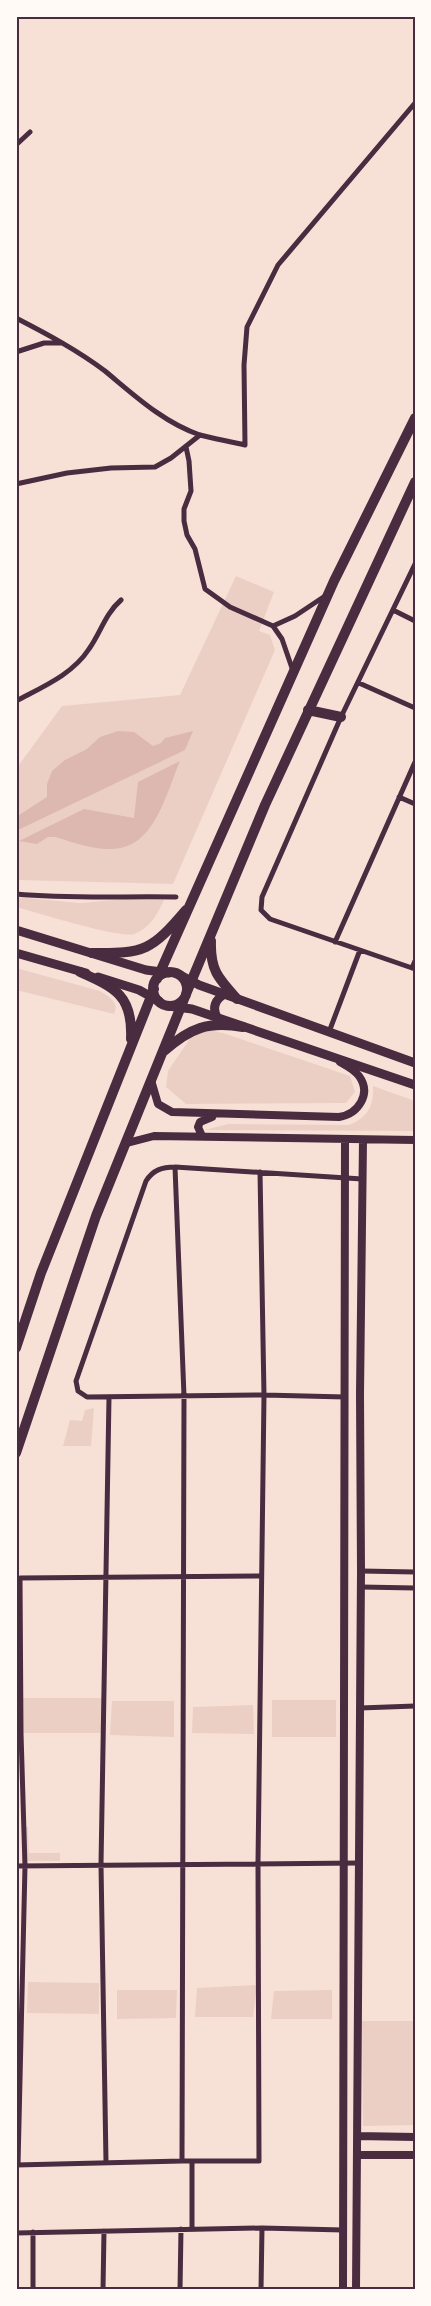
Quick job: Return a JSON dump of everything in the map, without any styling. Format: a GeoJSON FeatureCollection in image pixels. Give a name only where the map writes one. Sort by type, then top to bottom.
{"type":"FeatureCollection","features":[{"type":"Feature","properties":{"kind":"highway"},"geometry":{"type":"LineString","coordinates":[[16,1348],[41,1273],[130,1049],[160,988],[193,902],[293,671],[415,418]]}},
{"type":"Feature","properties":{"kind":"highway"},"geometry":{"type":"LineString","coordinates":[[16,1453],[75,1274],[214,926],[308,710],[415,482]]}},
{"type":"Feature","properties":{"kind":"highway"},"geometry":{"type":"LineString","coordinates":[[308,710],[342,717]]}},
{"type":"Feature","properties":{"kind":"highway"},"geometry":{"type":"LineString","coordinates":[[92,952],[122,953],[148,948],[162,937],[193,902]]}},
{"type":"Feature","properties":{"kind":"highway"},"geometry":{"type":"LineString","coordinates":[[214,926],[211,949],[214,970],[237,999]]}},
{"type":"Feature","properties":{"kind":"highway"},"geometry":{"type":"LineString","coordinates":[[80,972],[109,985],[123,998],[129,1008],[131,1024],[130,1049]]}},
{"type":"Feature","properties":{"kind":"highway"},"geometry":{"type":"LineString","coordinates":[[160,988],[180,975],[185,982],[184,1000]]}},
{"type":"Feature","properties":{"kind":"highway"},"geometry":{"type":"LineString","coordinates":[[160,988],[177,1004],[184,1000]]}},
{"type":"Feature","properties":{"kind":"highway"},"geometry":{"type":"LineString","coordinates":[[163,1051],[180,1037],[204,1027],[226,1024],[243,1027]]}},
{"type":"Feature","properties":{"kind":"main road"},"geometry":{"type":"LineString","coordinates":[[16,930],[92,952],[160,988]]}},
{"type":"Feature","properties":{"kind":"main road"},"geometry":{"type":"LineString","coordinates":[[16,953],[80,972],[160,988]]}},
{"type":"Feature","properties":{"kind":"main road"},"geometry":{"type":"LineString","coordinates":[[180,975],[191,982],[415,1063]]}},
{"type":"Feature","properties":{"kind":"main road"},"geometry":{"type":"LineString","coordinates":[[217,1017],[214,1009],[215,1004],[225,994]]}},
{"type":"Feature","properties":{"kind":"main road"},"geometry":{"type":"LineString","coordinates":[[184,1000],[217,1017],[243,1027],[415,1085]]}},
{"type":"Feature","properties":{"kind":"street"},"geometry":{"type":"LineString","coordinates":[[16,318],[63,343],[104,371],[132,395],[175,423],[200,434],[245,445],[244,365],[247,327],[278,265],[415,103]]}},
{"type":"Feature","properties":{"kind":"street"},"geometry":{"type":"LineString","coordinates":[[16,145],[30,132]]}},
{"type":"Feature","properties":{"kind":"street"},"geometry":{"type":"LineString","coordinates":[[16,352],[44,343],[63,343]]}},
{"type":"Feature","properties":{"kind":"street"},"geometry":{"type":"LineString","coordinates":[[16,484],[66,473],[111,468],[155,467],[186,447],[200,434]]}},
{"type":"Feature","properties":{"kind":"street"},"geometry":{"type":"LineString","coordinates":[[186,447],[191,491],[184,509],[184,521],[187,535],[195,549],[205,589],[230,607],[273,626],[282,639],[293,671]]}},
{"type":"Feature","properties":{"kind":"street"},"geometry":{"type":"LineString","coordinates":[[415,564],[342,717],[262,897],[261,910],[270,919],[413,969],[415,961]]}},
{"type":"Feature","properties":{"kind":"street"},"geometry":{"type":"LineString","coordinates":[[273,626],[295,616],[328,595]]}},
{"type":"Feature","properties":{"kind":"street"},"geometry":{"type":"LineString","coordinates":[[16,701],[66,674],[89,650],[110,609],[121,600]]}},
{"type":"Feature","properties":{"kind":"street"},"geometry":{"type":"LineString","coordinates":[[393,610],[415,621]]}},
{"type":"Feature","properties":{"kind":"street"},"geometry":{"type":"LineString","coordinates":[[358,683],[415,708]]}},
{"type":"Feature","properties":{"kind":"street"},"geometry":{"type":"LineString","coordinates":[[335,942],[415,762]]}},
{"type":"Feature","properties":{"kind":"street"},"geometry":{"type":"LineString","coordinates":[[399,797],[415,804]]}},
{"type":"Feature","properties":{"kind":"street"},"geometry":{"type":"LineString","coordinates":[[16,894],[98,898],[176,897]]}},
{"type":"Feature","properties":{"kind":"street"},"geometry":{"type":"LineString","coordinates":[[329,1032],[360,950]]}},
{"type":"Feature","properties":{"kind":"street"},"geometry":{"type":"LineString","coordinates":[[151,1080],[156,1100],[167,1111],[177,1113],[339,1117],[351,1113],[358,1107],[362,1099],[362,1082],[354,1071],[334,1059]]}},
{"type":"Feature","properties":{"kind":"street"},"geometry":{"type":"LineString","coordinates":[[202,1136],[198,1128],[200,1122],[205,1118],[224,1115]]}},
{"type":"Feature","properties":{"kind":"street"},"geometry":{"type":"LineString","coordinates":[[127,1143],[154,1136],[415,1140]]}},
{"type":"Feature","properties":{"kind":"street"},"geometry":{"type":"LineString","coordinates":[[343,2290],[346,1543],[345,1139]]}},
{"type":"Feature","properties":{"kind":"street"},"geometry":{"type":"LineString","coordinates":[[356,2290],[363,1140]]}},
{"type":"Feature","properties":{"kind":"street"},"geometry":{"type":"LineString","coordinates":[[346,1397],[87,1397],[82,1395],[76,1387],[77,1376],[146,1181],[159,1169],[176,1167],[362,1179]]}},
{"type":"Feature","properties":{"kind":"street"},"geometry":{"type":"LineString","coordinates":[[176,1167],[184,1396],[182,2160]]}},
{"type":"Feature","properties":{"kind":"street"},"geometry":{"type":"LineString","coordinates":[[20,1578],[21,1733],[25,1866],[17,2165],[182,2160],[258,2161],[258,1863],[264,1396],[260,1172]]}},
{"type":"Feature","properties":{"kind":"street"},"geometry":{"type":"LineString","coordinates":[[106,2162],[101,1865],[109,1397]]}},
{"type":"Feature","properties":{"kind":"street"},"geometry":{"type":"LineString","coordinates":[[346,1543],[361,1544]]}},
{"type":"Feature","properties":{"kind":"street"},"geometry":{"type":"LineString","coordinates":[[361,1571],[415,1572]]}},
{"type":"Feature","properties":{"kind":"street"},"geometry":{"type":"LineString","coordinates":[[20,1578],[262,1576]]}},
{"type":"Feature","properties":{"kind":"street"},"geometry":{"type":"LineString","coordinates":[[16,1590],[20,1578]]}},
{"type":"Feature","properties":{"kind":"street"},"geometry":{"type":"LineString","coordinates":[[361,1587],[415,1588]]}},
{"type":"Feature","properties":{"kind":"street"},"geometry":{"type":"LineString","coordinates":[[345,1632],[361,1632]]}},
{"type":"Feature","properties":{"kind":"street"},"geometry":{"type":"LineString","coordinates":[[360,1708],[415,1706]]}},
{"type":"Feature","properties":{"kind":"street"},"geometry":{"type":"LineString","coordinates":[[16,1866],[183,1863],[358,1863]]}},
{"type":"Feature","properties":{"kind":"street"},"geometry":{"type":"LineString","coordinates":[[344,2107],[357,2108]]}},
{"type":"Feature","properties":{"kind":"street"},"geometry":{"type":"LineString","coordinates":[[357,2136],[415,2137]]}},
{"type":"Feature","properties":{"kind":"street"},"geometry":{"type":"LineString","coordinates":[[357,2155],[415,2155]]}},
{"type":"Feature","properties":{"kind":"street"},"geometry":{"type":"LineString","coordinates":[[192,2161],[192,2229]]}},
{"type":"Feature","properties":{"kind":"street"},"geometry":{"type":"LineString","coordinates":[[344,2196],[356,2195]]}},
{"type":"Feature","properties":{"kind":"street"},"geometry":{"type":"LineString","coordinates":[[16,2232],[262,2228],[343,2230]]}},
{"type":"Feature","properties":{"kind":"street"},"geometry":{"type":"LineString","coordinates":[[261,2290],[262,2228]]}},
{"type":"Feature","properties":{"kind":"street"},"geometry":{"type":"LineString","coordinates":[[180,2290],[181,2230]]}},
{"type":"Feature","properties":{"kind":"street"},"geometry":{"type":"LineString","coordinates":[[103,2290],[104,2231]]}},
{"type":"Feature","properties":{"kind":"street"},"geometry":{"type":"LineString","coordinates":[[33,2232],[33,2290]]}},
{"type":"Feature","properties":{"kind":"shaded area"},"geometry":{"type":"Polygon","coordinates":[[[236,576],[274,592],[259,631],[270,635],[275,650],[173,884],[16,880],[16,769],[62,706],[180,695],[236,576]]]}},
{"type":"Feature","properties":{"kind":"shaded area"},"geometry":{"type":"Polygon","coordinates":[[[118,731],[134,732],[153,746],[161,743],[165,738],[193,731],[185,750],[16,831],[16,817],[47,797],[47,784],[52,771],[65,760],[87,749],[100,737],[118,731]]]}},
{"type":"Feature","properties":{"kind":"shaded area"},"geometry":{"type":"Polygon","coordinates":[[[180,761],[157,817],[138,840],[126,847],[97,848],[55,837],[48,837],[37,844],[19,841],[84,809],[134,818],[138,782],[180,761]]]}},
{"type":"Feature","properties":{"kind":"shaded area"},"geometry":{"type":"Polygon","coordinates":[[[16,897],[80,903],[137,898],[164,900],[149,925],[134,934],[126,934],[96,929],[16,907],[16,897]]]}},
{"type":"Feature","properties":{"kind":"shaded area"},"geometry":{"type":"Polygon","coordinates":[[[16,968],[100,991],[115,1003],[114,1014],[16,990],[16,968]]]}},
{"type":"Feature","properties":{"kind":"shaded area"},"geometry":{"type":"Polygon","coordinates":[[[209,1030],[350,1076],[355,1092],[346,1103],[186,1104],[166,1087],[168,1071],[191,1037],[209,1030]]]}},
{"type":"Feature","properties":{"kind":"shaded area"},"geometry":{"type":"Polygon","coordinates":[[[373,1086],[415,1101],[415,1131],[205,1130],[228,1124],[349,1125],[365,1115],[371,1105],[373,1086]]]}},
{"type":"Feature","properties":{"kind":"shaded area"},"geometry":{"type":"Polygon","coordinates":[[[94,1408],[91,1446],[63,1446],[70,1420],[82,1421],[85,1410],[94,1408]]]}},
{"type":"Feature","properties":{"kind":"shaded area"},"geometry":{"type":"Polygon","coordinates":[[[21,1698],[103,1698],[102,1733],[21,1733],[21,1698]]]}},
{"type":"Feature","properties":{"kind":"shaded area"},"geometry":{"type":"Polygon","coordinates":[[[272,1700],[336,1700],[336,1737],[272,1737],[272,1700]]]}},
{"type":"Feature","properties":{"kind":"shaded area"},"geometry":{"type":"Polygon","coordinates":[[[112,1701],[174,1701],[174,1737],[110,1735],[112,1701]]]}},
{"type":"Feature","properties":{"kind":"shaded area"},"geometry":{"type":"Polygon","coordinates":[[[253,1705],[254,1734],[192,1733],[193,1707],[253,1705]]]}},
{"type":"Feature","properties":{"kind":"shaded area"},"geometry":{"type":"Polygon","coordinates":[[[25,1827],[28,1827],[29,1853],[60,1853],[60,1861],[25,1861],[25,1827]]]}},
{"type":"Feature","properties":{"kind":"shaded area"},"geometry":{"type":"Polygon","coordinates":[[[28,1982],[99,1983],[99,2014],[27,2013],[28,1982]]]}},
{"type":"Feature","properties":{"kind":"shaded area"},"geometry":{"type":"Polygon","coordinates":[[[257,1985],[253,2017],[195,2017],[197,1988],[257,1985]]]}},
{"type":"Feature","properties":{"kind":"shaded area"},"geometry":{"type":"Polygon","coordinates":[[[117,1990],[177,1990],[176,2018],[117,2019],[117,1990]]]}},
{"type":"Feature","properties":{"kind":"shaded area"},"geometry":{"type":"Polygon","coordinates":[[[332,1990],[332,2019],[271,2019],[274,1991],[332,1990]]]}},
{"type":"Feature","properties":{"kind":"shaded area"},"geometry":{"type":"Polygon","coordinates":[[[362,2021],[415,2021],[415,2125],[363,2126],[362,2021]]]}}]}
